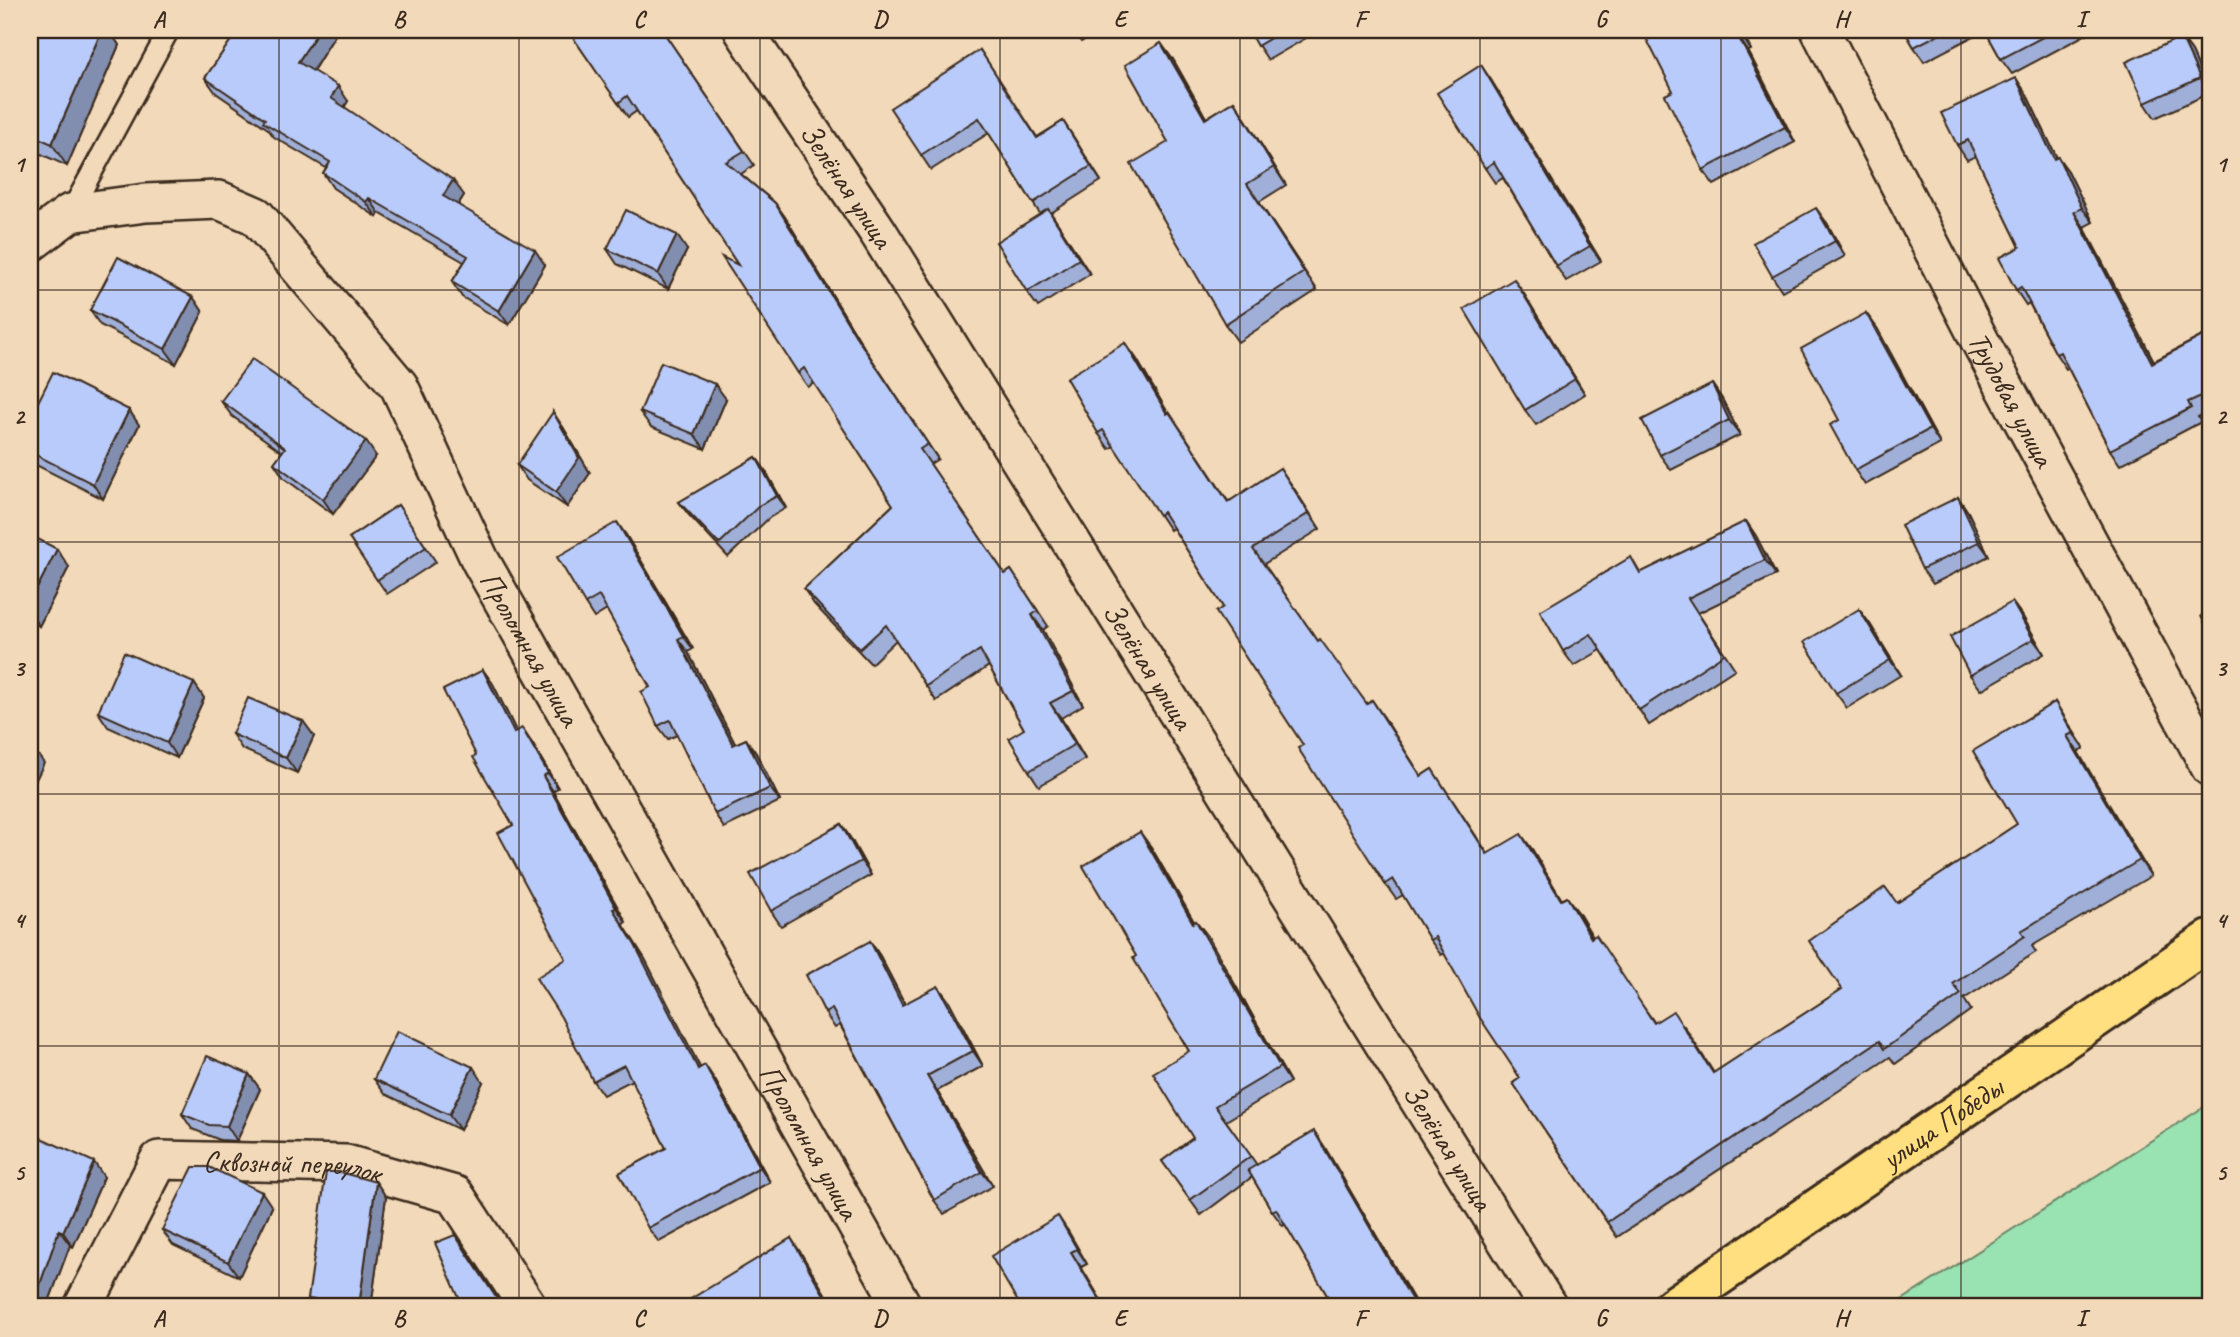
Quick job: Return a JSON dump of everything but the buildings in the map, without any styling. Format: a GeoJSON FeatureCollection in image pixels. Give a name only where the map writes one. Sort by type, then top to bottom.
{"type":"FeatureCollection","features":[{"type":"Feature","properties":{"kind":"main road","name":"улица Победы"},"geometry":{"type":"LineString","coordinates":[[1673,1307],[2210,940]]}},
{"type":"Feature","properties":{"kind":"street","name":"Зелёная улица"},"geometry":{"type":"LineString","coordinates":[[743,30],[878,232],[1548,1307]]}},
{"type":"Feature","properties":{"kind":"street","name":"Трудовая улица"},"geometry":{"type":"LineString","coordinates":[[1820,30],[1981,343],[2210,767]]}},
{"type":"Feature","properties":{"kind":"street","name":"Проломная улица"},"geometry":{"type":"LineString","coordinates":[[69,213],[146,203],[219,200],[256,216],[399,386],[480,561],[903,1307]]}},
{"type":"Feature","properties":{"kind":"street"},"geometry":{"type":"LineString","coordinates":[[30,243],[69,213]]}},
{"type":"Feature","properties":{"kind":"street","name":"Сквозной переулок"},"geometry":{"type":"LineString","coordinates":[[83,1307],[159,1160],[346,1164],[455,1195],[528,1307]]}},
{"type":"Feature","properties":{"kind":"lane"},"geometry":{"type":"LineString","coordinates":[[69,213],[169,30]]}},
{"type":"Feature","properties":{"kind":"green space"},"geometry":{"type":"Polygon","coordinates":[[[2210,1103],[2210,1307],[1891,1307],[2210,1103]]]}}]}
